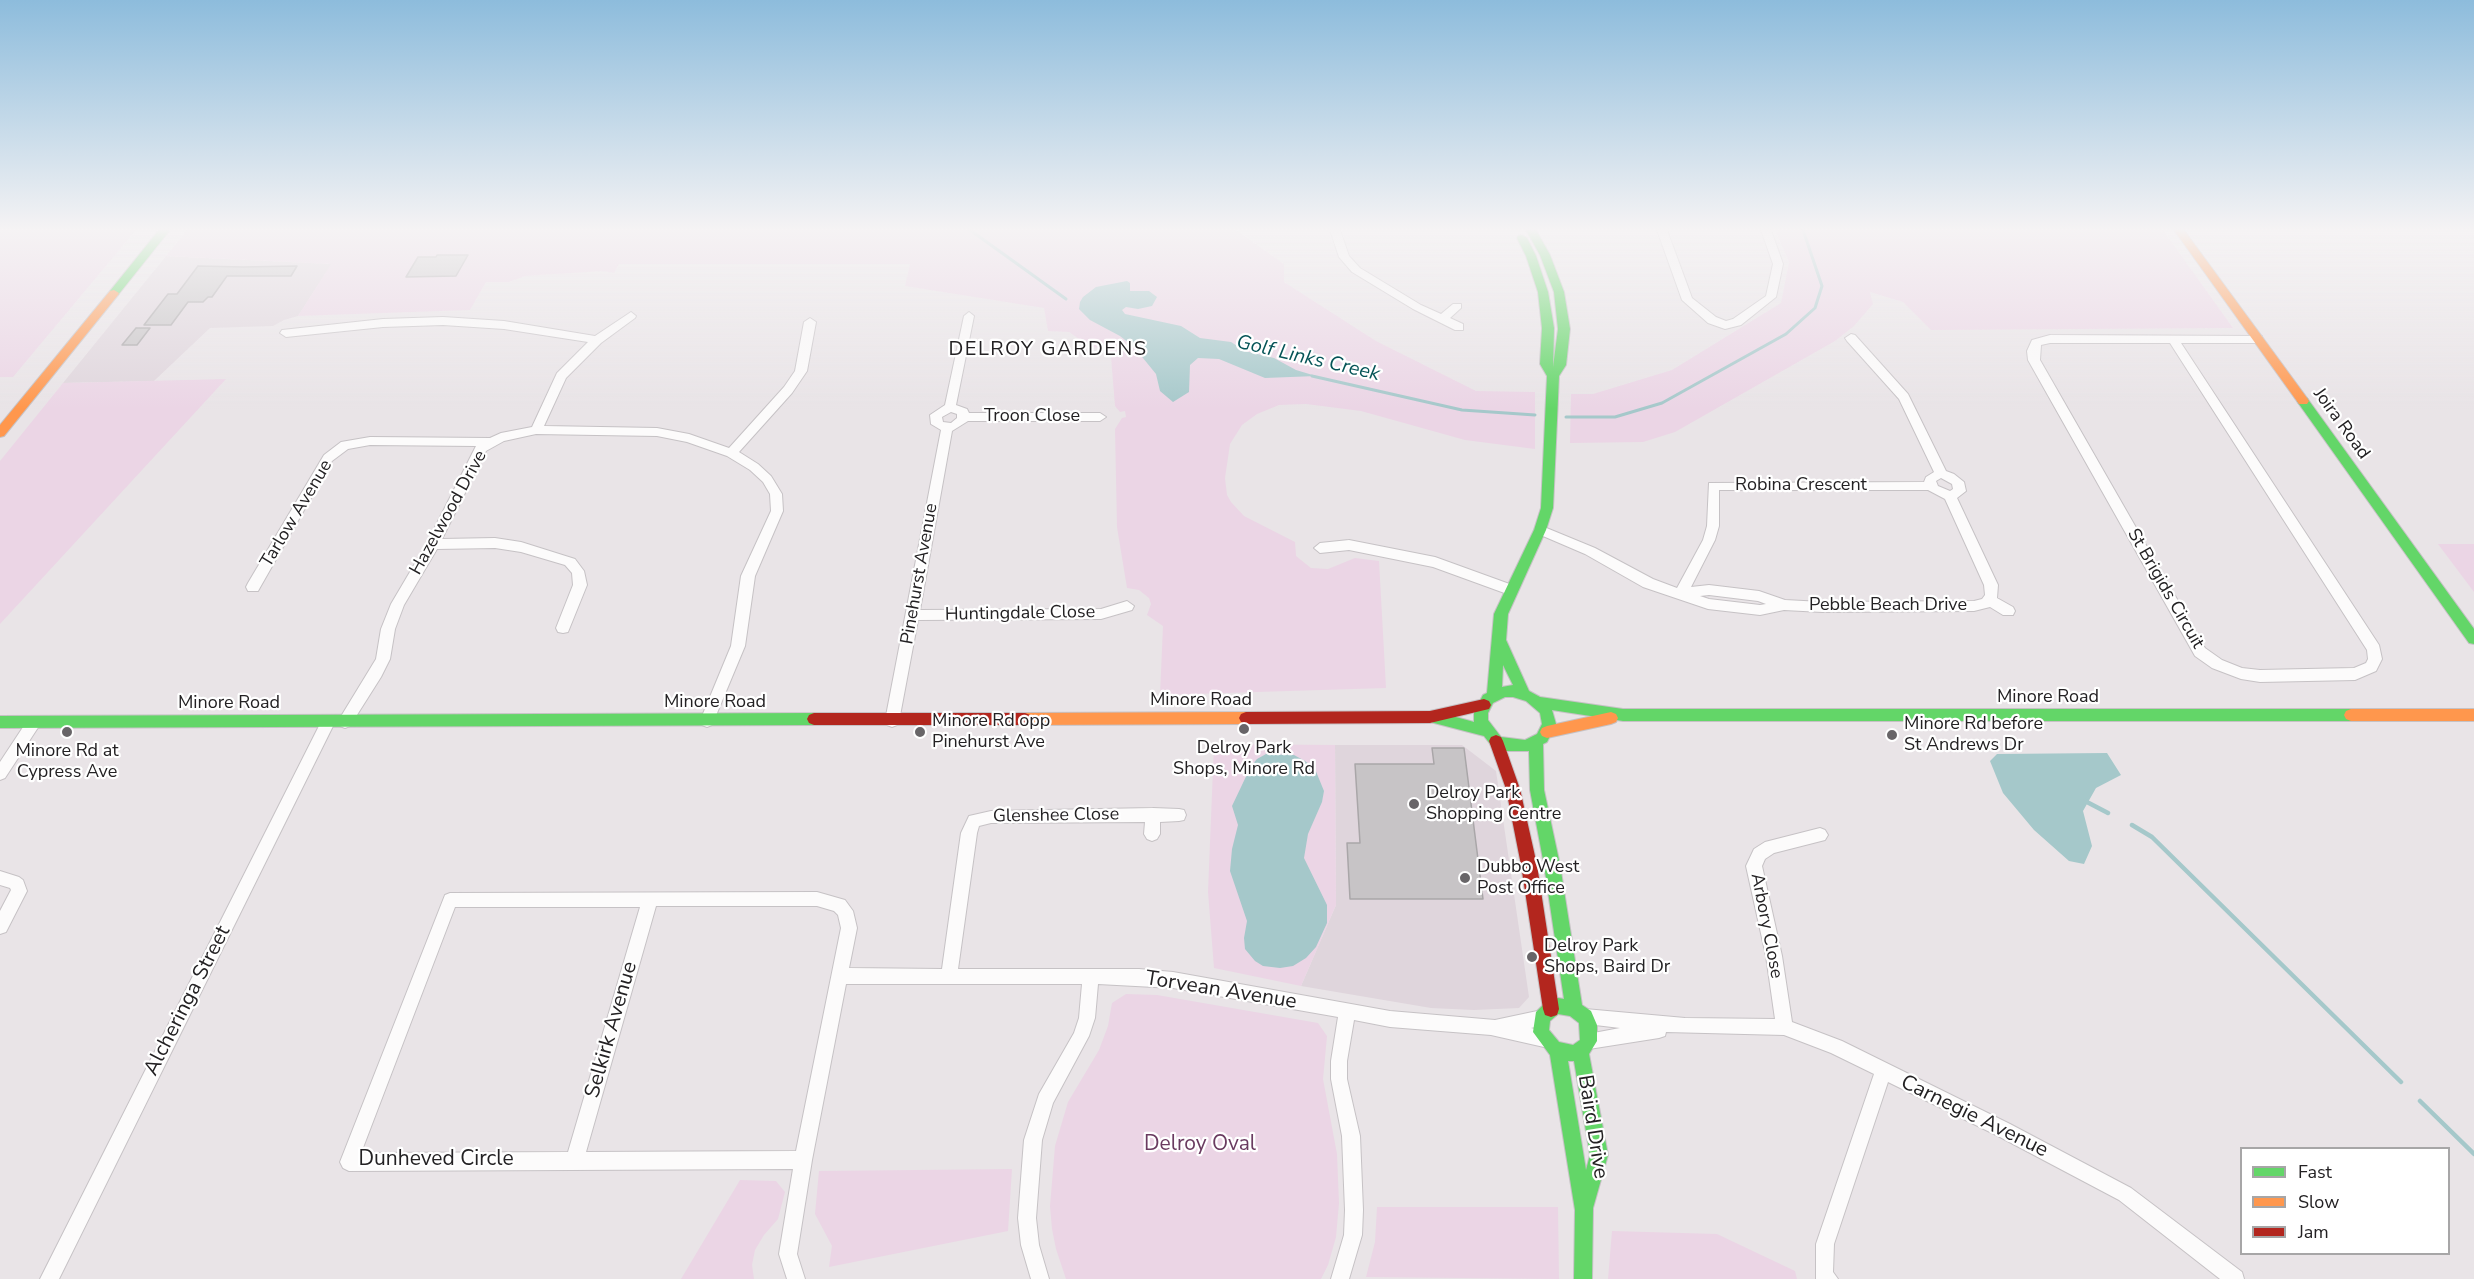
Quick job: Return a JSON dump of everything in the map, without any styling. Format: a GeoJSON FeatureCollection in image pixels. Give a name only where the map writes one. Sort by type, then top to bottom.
{"type":"FeatureCollection","features":[{"type":"Feature","properties":{"kind":"main road"},"geometry":{"type":"LineString","coordinates":[[0,433],[116,290]]}},
{"type":"Feature","properties":{"kind":"main road"},"geometry":{"type":"LineString","coordinates":[[1542,290],[1548,328],[1546,364],[1553,376]]}},
{"type":"Feature","properties":{"kind":"main road"},"geometry":{"type":"LineString","coordinates":[[1536,743],[1537,790],[1579,1013],[1590,1033],[1585,1046],[1570,1053],[1558,1051],[1544,1039],[1541,1032],[1547,1013],[1529,865],[1514,789],[1491,736],[1481,723],[1481,713],[1489,700],[1500,642],[1501,614],[1510,590],[1540,530],[1547,508],[1553,376],[1560,365],[1564,329],[1558,290]]}},
{"type":"Feature","properties":{"kind":"main road","name":"Joira Road"},"geometry":{"type":"LineString","coordinates":[[2222,290],[2474,639]]}},
{"type":"Feature","properties":{"kind":"main road"},"geometry":{"type":"LineString","coordinates":[[1500,642],[1523,693]]}},
{"type":"Feature","properties":{"kind":"main road"},"geometry":{"type":"LineString","coordinates":[[1489,700],[1503,692],[1523,693],[1539,702],[1548,716],[1547,732],[1536,743],[1516,747],[1491,736]]}},
{"type":"Feature","properties":{"kind":"main road","name":"Minore Road"},"geometry":{"type":"LineString","coordinates":[[0,722],[892,721],[1430,717],[1489,700]]}},
{"type":"Feature","properties":{"kind":"main road","name":"Minore Road"},"geometry":{"type":"LineString","coordinates":[[1539,702],[1623,715],[2474,715]]}},
{"type":"Feature","properties":{"kind":"main road","name":"Minore Road"},"geometry":{"type":"LineString","coordinates":[[1547,732],[1623,715]]}},
{"type":"Feature","properties":{"kind":"main road","name":"Minore Road"},"geometry":{"type":"LineString","coordinates":[[1430,717],[1491,736]]}},
{"type":"Feature","properties":{"kind":"main road"},"geometry":{"type":"LineString","coordinates":[[1547,1013],[1558,1006],[1579,1013]]}},
{"type":"Feature","properties":{"kind":"main road","name":"Baird Drive"},"geometry":{"type":"LineString","coordinates":[[1584,1210],[1599,1155],[1585,1046]]}},
{"type":"Feature","properties":{"kind":"main road","name":"Baird Drive"},"geometry":{"type":"LineString","coordinates":[[1558,1051],[1584,1210],[1582,1279]]}},
{"type":"Feature","properties":{"kind":"street"},"geometry":{"type":"LineString","coordinates":[[1391,290],[1459,327]]}},
{"type":"Feature","properties":{"kind":"street"},"geometry":{"type":"LineString","coordinates":[[1683,290],[1687,300],[1712,320],[1725,325],[1737,322],[1766,303],[1771,297],[1773,290]]}},
{"type":"Feature","properties":{"kind":"street"},"geometry":{"type":"LineString","coordinates":[[1443,319],[1457,306]]}},
{"type":"Feature","properties":{"kind":"street"},"geometry":{"type":"LineString","coordinates":[[537,430],[561,376],[597,340],[631,315]]}},
{"type":"Feature","properties":{"kind":"street"},"geometry":{"type":"LineString","coordinates":[[950,407],[969,316]]}},
{"type":"Feature","properties":{"kind":"street"},"geometry":{"type":"LineString","coordinates":[[286,333],[383,323],[443,321],[504,324],[597,340]]}},
{"type":"Feature","properties":{"kind":"street"},"geometry":{"type":"LineString","coordinates":[[731,453],[788,390],[801,371],[810,322]]}},
{"type":"Feature","properties":{"kind":"street"},"geometry":{"type":"LineString","coordinates":[[1851,338],[1904,397],[1941,474]]}},
{"type":"Feature","properties":{"kind":"street","name":"St Brigids Circuit"},"geometry":{"type":"LineString","coordinates":[[2174,340],[2374,649],[2375,659],[2371,667],[2355,675],[2260,676],[2241,673],[2217,664],[2200,652],[2034,360],[2033,351],[2036,343],[2050,339],[2258,339]]}},
{"type":"Feature","properties":{"kind":"street"},"geometry":{"type":"LineString","coordinates":[[950,407],[960,409],[964,417],[958,425],[947,428],[937,424],[935,418],[939,412],[950,407]]}},
{"type":"Feature","properties":{"kind":"street","name":"Troon Close"},"geometry":{"type":"LineString","coordinates":[[964,417],[1100,417]]}},
{"type":"Feature","properties":{"kind":"street","name":"Pinehurst Avenue"},"geometry":{"type":"LineString","coordinates":[[892,721],[947,428]]}},
{"type":"Feature","properties":{"kind":"street","name":"Hazelwood Drive"},"geometry":{"type":"LineString","coordinates":[[336,722],[380,666],[388,629],[398,604],[433,544],[481,448],[489,442],[517,433],[537,430],[657,432],[689,438],[731,453],[754,467],[767,479],[776,494],[777,512],[748,576],[738,646],[707,721]]}},
{"type":"Feature","properties":{"kind":"street","name":"Tarlow Avenue"},"geometry":{"type":"LineString","coordinates":[[253,587],[328,458],[345,445],[370,441],[489,442]]}},
{"type":"Feature","properties":{"kind":"street"},"geometry":{"type":"LineString","coordinates":[[1941,474],[1950,477],[1960,485],[1960,491],[1950,496],[1936,492],[1931,486],[1931,478],[1941,474]]}},
{"type":"Feature","properties":{"kind":"street","name":"Robina Crescent"},"geometry":{"type":"LineString","coordinates":[[1681,593],[1709,540],[1713,526],[1713,486],[1931,486]]}},
{"type":"Feature","properties":{"kind":"street","name":"Pebble Beach Drive"},"geometry":{"type":"LineString","coordinates":[[1950,496],[1991,585],[1990,600]]}},
{"type":"Feature","properties":{"kind":"street","name":"Pebble Beach Drive"},"geometry":{"type":"LineString","coordinates":[[1540,530],[1590,551],[1648,583],[1708,604],[1760,610],[1785,605],[1849,608],[1974,606],[1990,600]]}},
{"type":"Feature","properties":{"kind":"street"},"geometry":{"type":"LineString","coordinates":[[433,544],[512,546],[570,562],[578,571],[580,585],[563,628]]}},
{"type":"Feature","properties":{"kind":"street"},"geometry":{"type":"LineString","coordinates":[[1320,548],[1349,545],[1435,562],[1510,590]]}},
{"type":"Feature","properties":{"kind":"street","name":"Pebble Beach Drive"},"geometry":{"type":"LineString","coordinates":[[1990,600],[2007,611]]}},
{"type":"Feature","properties":{"kind":"street","name":"Huntingdale Close"},"geometry":{"type":"LineString","coordinates":[[912,615],[1101,614],[1127,606]]}},
{"type":"Feature","properties":{"kind":"street"},"geometry":{"type":"LineString","coordinates":[[0,774],[34,722]]}},
{"type":"Feature","properties":{"kind":"street","name":"Alcheringa Street"},"geometry":{"type":"LineString","coordinates":[[49,1279],[336,722]]}},
{"type":"Feature","properties":{"kind":"street"},"geometry":{"type":"LineString","coordinates":[[1152,834],[1153,814]]}},
{"type":"Feature","properties":{"kind":"street","name":"Glenshee Close"},"geometry":{"type":"LineString","coordinates":[[949,976],[969,833],[974,821],[991,816],[1179,815]]}},
{"type":"Feature","properties":{"kind":"street","name":"Arbory Close"},"geometry":{"type":"LineString","coordinates":[[1784,1028],[1774,956],[1754,866],[1759,854],[1770,847],[1820,835]]}},
{"type":"Feature","properties":{"kind":"street"},"geometry":{"type":"LineString","coordinates":[[0,878],[14,882],[18,885],[19,891],[0,927]]}},
{"type":"Feature","properties":{"kind":"street","name":"Dunheved Circle"},"geometry":{"type":"LineString","coordinates":[[650,899],[817,899],[839,905],[849,919],[842,976],[803,1160],[349,1162],[450,900],[650,899]]}},
{"type":"Feature","properties":{"kind":"street","name":"Selkirk Avenue"},"geometry":{"type":"LineString","coordinates":[[575,1160],[650,899]]}},
{"type":"Feature","properties":{"kind":"street","name":"Torvean Avenue"},"geometry":{"type":"LineString","coordinates":[[842,976],[1139,976],[1173,980],[1347,1012],[1423,1023],[1491,1027],[1544,1039]]}},
{"type":"Feature","properties":{"kind":"street"},"geometry":{"type":"LineString","coordinates":[[1040,1279],[1030,1245],[1027,1218],[1033,1140],[1045,1100],[1081,1036],[1087,1018],[1091,977]]}},
{"type":"Feature","properties":{"kind":"street"},"geometry":{"type":"LineString","coordinates":[[1340,1279],[1353,1236],[1354,1210],[1352,1148],[1339,1079],[1339,1061],[1347,1012]]}},
{"type":"Feature","properties":{"kind":"street","name":"Torvean Avenue"},"geometry":{"type":"LineString","coordinates":[[1491,1027],[1547,1013]]}},
{"type":"Feature","properties":{"kind":"street","name":"Carnegie Avenue"},"geometry":{"type":"LineString","coordinates":[[1579,1013],[1684,1026],[1784,1028],[1836,1047],[2004,1130],[2125,1194],[2235,1279]]}},
{"type":"Feature","properties":{"kind":"street","name":"Carnegie Avenue"},"geometry":{"type":"LineString","coordinates":[[1585,1046],[1684,1026]]}},
{"type":"Feature","properties":{"kind":"street"},"geometry":{"type":"LineString","coordinates":[[1829,1279],[1824,1277],[1825,1244],[1883,1072]]}},
{"type":"Feature","properties":{"kind":"street"},"geometry":{"type":"LineString","coordinates":[[795,1279],[788,1254],[803,1160]]}},
{"type":"Feature","properties":{"kind":"shaded area"},"geometry":{"type":"Polygon","coordinates":[[[139,290],[315,290],[298,316],[273,326],[210,328],[154,381],[63,383],[139,290]]]}},
{"type":"Feature","properties":{"kind":"shaded area"},"geometry":{"type":"Polygon","coordinates":[[[1335,745],[1462,745],[1496,771],[1529,997],[1519,1008],[1474,1010],[1431,1008],[1301,986],[1336,905],[1335,745]]]}},
{"type":"Feature","properties":{"kind":"green space"},"geometry":{"type":"Polygon","coordinates":[[[0,290],[86,290],[13,377],[0,377],[0,290]]]}},
{"type":"Feature","properties":{"kind":"green space"},"geometry":{"type":"Polygon","coordinates":[[[315,290],[482,290],[470,310],[298,316],[315,290]]]}},
{"type":"Feature","properties":{"kind":"green space"},"geometry":{"type":"Polygon","coordinates":[[[928,290],[1296,290],[1376,341],[1476,391],[1535,392],[1535,449],[1465,440],[1361,411],[1306,404],[1279,405],[1257,414],[1242,425],[1230,444],[1225,478],[1227,495],[1244,516],[1295,542],[1296,556],[1311,568],[1328,569],[1355,558],[1379,561],[1386,688],[1160,695],[1163,626],[1147,615],[1151,604],[1149,598],[1139,590],[1127,588],[1117,527],[1115,429],[1122,418],[1126,417],[1125,411],[1120,412],[1115,406],[1111,357],[1103,349],[1089,346],[1069,332],[1048,331],[1044,308],[928,290]]]}},
{"type":"Feature","properties":{"kind":"green space"},"geometry":{"type":"Polygon","coordinates":[[[1784,290],[2206,290],[2233,328],[1931,330],[1903,302],[1870,292],[1873,304],[1854,326],[1835,341],[1675,432],[1643,442],[1570,443],[1571,394],[1593,394],[1672,370],[1781,303],[1784,290]]]}},
{"type":"Feature","properties":{"kind":"green space"},"geometry":{"type":"Polygon","coordinates":[[[226,379],[0,624],[0,461],[63,383],[226,379]]]}},
{"type":"Feature","properties":{"kind":"green space"},"geometry":{"type":"Polygon","coordinates":[[[2438,544],[2474,544],[2474,592],[2438,544]]]}},
{"type":"Feature","properties":{"kind":"green space"},"geometry":{"type":"Polygon","coordinates":[[[1214,744],[1335,745],[1336,905],[1301,986],[1214,968],[1208,892],[1214,744]]]}},
{"type":"Feature","properties":{"kind":"green space","name":"Delroy Oval"},"geometry":{"type":"Polygon","coordinates":[[[1126,994],[1157,995],[1318,1023],[1327,1036],[1323,1079],[1337,1154],[1339,1203],[1336,1237],[1328,1265],[1321,1279],[1066,1279],[1056,1249],[1050,1206],[1055,1146],[1068,1102],[1099,1050],[1108,1026],[1112,1003],[1126,994]]]}},
{"type":"Feature","properties":{"kind":"green space"},"geometry":{"type":"Polygon","coordinates":[[[1012,1169],[1008,1231],[829,1267],[832,1246],[815,1214],[819,1171],[1012,1169]]]}},
{"type":"Feature","properties":{"kind":"green space"},"geometry":{"type":"Polygon","coordinates":[[[740,1180],[776,1181],[785,1192],[778,1219],[755,1250],[752,1265],[754,1279],[681,1279],[740,1180]]]}},
{"type":"Feature","properties":{"kind":"green space"},"geometry":{"type":"Polygon","coordinates":[[[1377,1207],[1558,1207],[1559,1279],[1366,1277],[1375,1242],[1377,1207]]]}},
{"type":"Feature","properties":{"kind":"green space"},"geometry":{"type":"Polygon","coordinates":[[[1612,1231],[1717,1234],[1795,1271],[1797,1279],[1608,1279],[1612,1231]]]}},
{"type":"Feature","properties":{"kind":"water"},"geometry":{"type":"Polygon","coordinates":[[[1093,290],[1149,291],[1157,297],[1152,306],[1138,309],[1126,307],[1122,310],[1125,314],[1181,326],[1200,338],[1231,342],[1245,351],[1274,358],[1296,370],[1316,376],[1265,378],[1219,359],[1198,358],[1190,365],[1189,392],[1173,402],[1160,391],[1156,374],[1134,347],[1120,336],[1090,320],[1079,309],[1083,297],[1093,290]]]}},
{"type":"Feature","properties":{"kind":"water"},"geometry":{"type":"Polygon","coordinates":[[[2107,753],[2121,775],[2096,788],[2083,811],[2092,846],[2084,864],[2069,861],[2034,830],[2003,793],[1990,761],[1997,754],[2107,753]]]}},
{"type":"Feature","properties":{"kind":"water"},"geometry":{"type":"Polygon","coordinates":[[[1266,754],[1294,755],[1305,761],[1315,769],[1324,791],[1322,802],[1308,834],[1304,858],[1327,905],[1327,923],[1316,947],[1306,958],[1293,966],[1280,968],[1263,966],[1255,961],[1245,949],[1247,921],[1230,871],[1238,825],[1232,806],[1251,766],[1266,754]]]}},
{"type":"Feature","properties":{"kind":"building"},"geometry":{"type":"Polygon","coordinates":[[[180,290],[217,290],[212,297],[208,297],[203,302],[188,302],[171,325],[144,325],[168,294],[177,294],[180,290]]]}},
{"type":"Feature","properties":{"kind":"building"},"geometry":{"type":"Polygon","coordinates":[[[136,328],[150,328],[137,345],[122,345],[136,328]]]}},
{"type":"Feature","properties":{"kind":"building","name":"Delroy Park Shopping Centre"},"geometry":{"type":"Polygon","coordinates":[[[1432,748],[1464,748],[1483,899],[1350,899],[1347,843],[1360,843],[1355,764],[1434,764],[1432,748]]]}},
{"type":"Feature","properties":{"kind":"waterway","name":"Golf Links Creek"},"geometry":{"type":"LineString","coordinates":[[1053,290],[1066,299]]}},
{"type":"Feature","properties":{"kind":"waterway"},"geometry":{"type":"LineString","coordinates":[[1566,417],[1615,417],[1662,403],[1786,334],[1815,308],[1821,290]]}},
{"type":"Feature","properties":{"kind":"waterway","name":"Golf Links Creek"},"geometry":{"type":"LineString","coordinates":[[1312,376],[1462,410],[1535,415]]}},
{"type":"Feature","properties":{"kind":"waterway"},"geometry":{"type":"LineString","coordinates":[[2085,801],[2108,813]]}},
{"type":"Feature","properties":{"kind":"waterway"},"geometry":{"type":"LineString","coordinates":[[2132,825],[2152,837],[2401,1082]]}},
{"type":"Feature","properties":{"kind":"waterway"},"geometry":{"type":"LineString","coordinates":[[2420,1101],[2474,1154]]}},
{"type":"Feature","properties":{"kind":"traffic: fast"},"geometry":{"type":"LineString","coordinates":[[114,293],[117,290]]}},
{"type":"Feature","properties":{"kind":"traffic: fast"},"geometry":{"type":"LineString","coordinates":[[1542,290],[1548,328],[1546,364],[1553,376]]}},
{"type":"Feature","properties":{"kind":"traffic: fast"},"geometry":{"type":"LineString","coordinates":[[1494,695],[1501,614],[1540,530],[1547,508],[1553,376],[1560,365],[1564,329],[1558,290]]}},
{"type":"Feature","properties":{"kind":"traffic: fast"},"geometry":{"type":"LineString","coordinates":[[2303,401],[2474,639]]}},
{"type":"Feature","properties":{"kind":"traffic: fast"},"geometry":{"type":"LineString","coordinates":[[1500,642],[1523,693]]}},
{"type":"Feature","properties":{"kind":"traffic: fast"},"geometry":{"type":"LineString","coordinates":[[1513,691],[1531,697],[1545,709],[1548,716],[1549,724],[1542,738],[1526,746],[1506,745],[1496,741],[1481,722],[1481,713],[1488,699],[1503,692],[1513,691]]}},
{"type":"Feature","properties":{"kind":"traffic: fast"},"geometry":{"type":"LineString","coordinates":[[1538,702],[1623,715],[2351,715]]}},
{"type":"Feature","properties":{"kind":"traffic: fast"},"geometry":{"type":"LineString","coordinates":[[1434,717],[1486,731]]}},
{"type":"Feature","properties":{"kind":"traffic: fast"},"geometry":{"type":"LineString","coordinates":[[0,722],[814,719]]}},
{"type":"Feature","properties":{"kind":"traffic: fast"},"geometry":{"type":"LineString","coordinates":[[1536,743],[1537,790],[1552,865],[1574,1009]]}},
{"type":"Feature","properties":{"kind":"traffic: fast"},"geometry":{"type":"LineString","coordinates":[[1558,1006],[1574,1009],[1585,1017],[1589,1025],[1589,1041],[1586,1046],[1575,1053],[1564,1053],[1553,1048],[1541,1032],[1542,1018],[1558,1006]]}},
{"type":"Feature","properties":{"kind":"traffic: fast"},"geometry":{"type":"LineString","coordinates":[[1580,1050],[1599,1155],[1586,1203]]}},
{"type":"Feature","properties":{"kind":"traffic: fast"},"geometry":{"type":"LineString","coordinates":[[1558,1051],[1584,1210],[1583,1279]]}},
{"type":"Feature","properties":{"kind":"traffic: slow"},"geometry":{"type":"LineString","coordinates":[[2222,290],[2303,401]]}},
{"type":"Feature","properties":{"kind":"traffic: slow"},"geometry":{"type":"LineString","coordinates":[[0,433],[114,293]]}},
{"type":"Feature","properties":{"kind":"traffic: slow"},"geometry":{"type":"LineString","coordinates":[[2351,715],[2474,715]]}},
{"type":"Feature","properties":{"kind":"traffic: slow"},"geometry":{"type":"LineString","coordinates":[[1025,719],[1246,718]]}},
{"type":"Feature","properties":{"kind":"traffic: slow"},"geometry":{"type":"LineString","coordinates":[[1547,732],[1611,718]]}},
{"type":"Feature","properties":{"kind":"traffic: jam"},"geometry":{"type":"LineString","coordinates":[[1246,718],[1430,717],[1484,705]]}},
{"type":"Feature","properties":{"kind":"traffic: jam"},"geometry":{"type":"LineString","coordinates":[[814,719],[1025,719]]}},
{"type":"Feature","properties":{"kind":"traffic: jam"},"geometry":{"type":"LineString","coordinates":[[1496,741],[1513,789],[1529,865],[1551,1009]]}},
{"type":"Feature","properties":{"kind":"place","name":"Delroy Park Shops, Minore Rd"},"geometry":{"type":"Point","coordinates":[1244,729]}},
{"type":"Feature","properties":{"kind":"place","name":"Minore Rd at Cypress Ave"},"geometry":{"type":"Point","coordinates":[67,732]}},
{"type":"Feature","properties":{"kind":"place","name":"Minore Rd opp Pinehurst Ave"},"geometry":{"type":"Point","coordinates":[920,732]}},
{"type":"Feature","properties":{"kind":"place","name":"Minore Rd before St Andrews Dr"},"geometry":{"type":"Point","coordinates":[1892,735]}},
{"type":"Feature","properties":{"kind":"place","name":"Delroy Park Shopping Centre"},"geometry":{"type":"Point","coordinates":[1414,804]}},
{"type":"Feature","properties":{"kind":"place","name":"Dubbo West Post Office"},"geometry":{"type":"Point","coordinates":[1465,878]}},
{"type":"Feature","properties":{"kind":"place","name":"Delroy Park Shops, Baird Dr"},"geometry":{"type":"Point","coordinates":[1532,957]}},
{"type":"Feature","properties":{"kind":"district","name":"DELROY GARDENS"},"geometry":{"type":"Point","coordinates":[1048,350]}}]}
